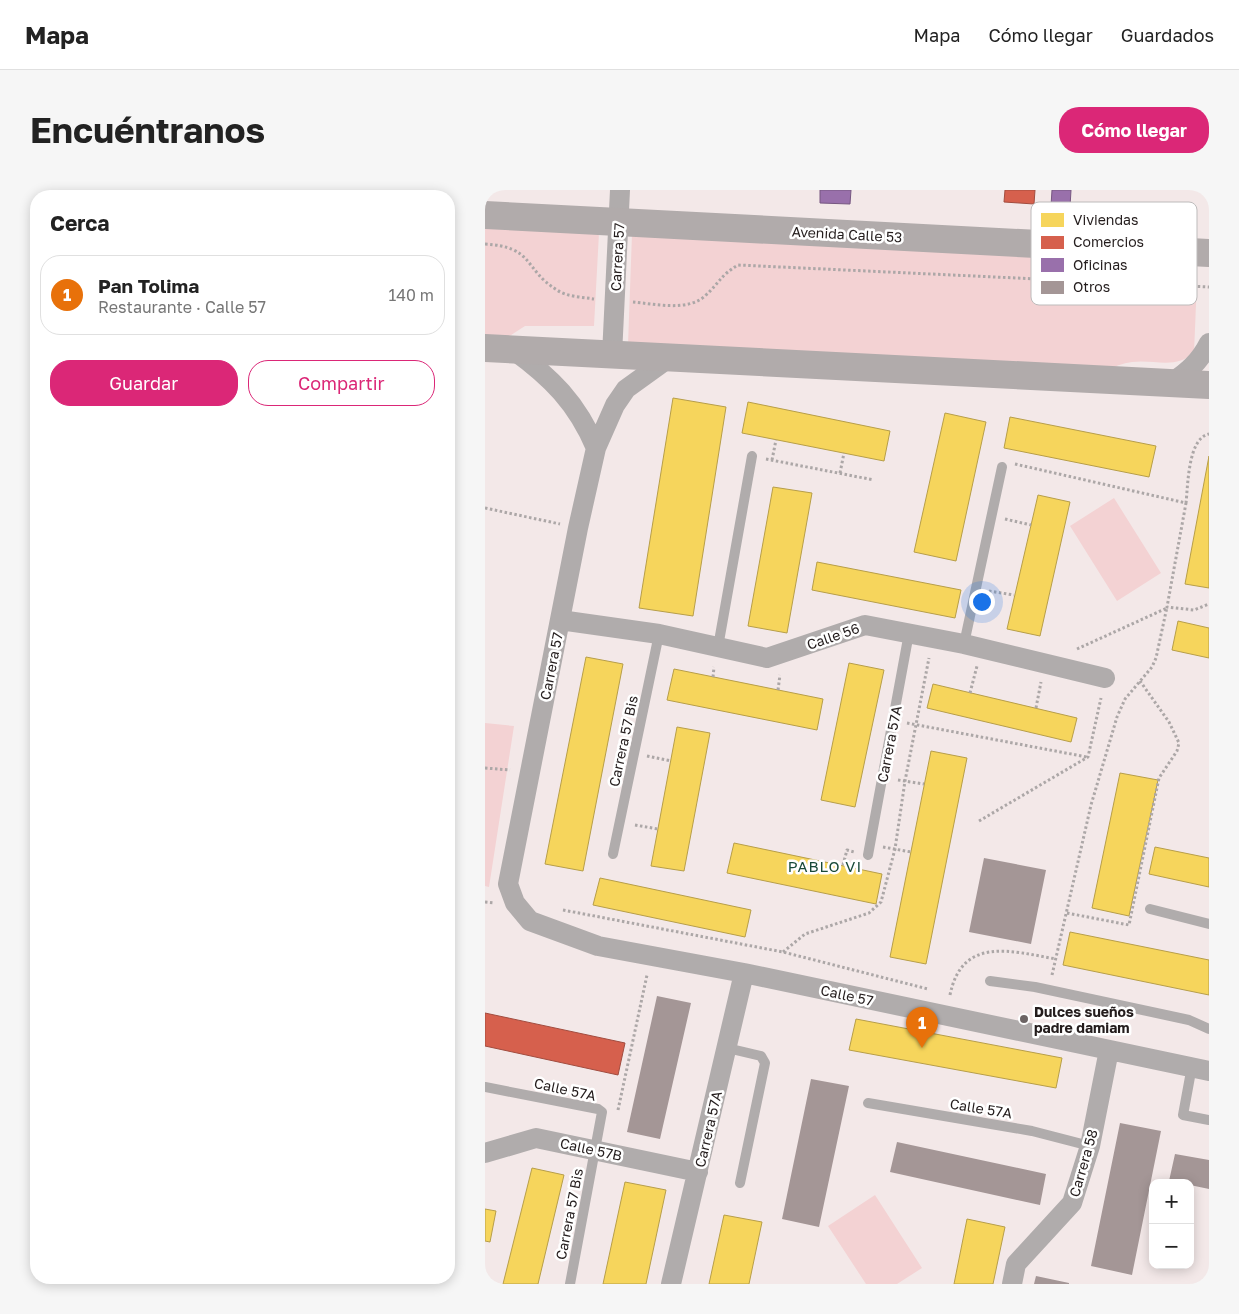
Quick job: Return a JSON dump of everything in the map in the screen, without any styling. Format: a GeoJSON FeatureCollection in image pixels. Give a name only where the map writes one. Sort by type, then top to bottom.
{"type":"FeatureCollection","features":[{"type":"Feature","properties":{"kind":"main road","name":"Avenida Calle 53"},"geometry":{"type":"LineString","coordinates":[[485,215],[1031,244]]}},
{"type":"Feature","properties":{"kind":"main road"},"geometry":{"type":"LineString","coordinates":[[485,348],[1209,385]]}},
{"type":"Feature","properties":{"kind":"street","name":"Carrera 57"},"geometry":{"type":"LineString","coordinates":[[612,355],[620,190]]}},
{"type":"Feature","properties":{"kind":"street"},"geometry":{"type":"LineString","coordinates":[[1171,383],[1190,370],[1203,355],[1209,343]]}},
{"type":"Feature","properties":{"kind":"street"},"geometry":{"type":"LineString","coordinates":[[512,349],[536,366],[570,401],[585,421],[596,448]]}},
{"type":"Feature","properties":{"kind":"street","name":"Carrera 57"},"geometry":{"type":"LineString","coordinates":[[508,884],[578,528],[596,448],[615,405],[626,388],[669,358]]}},
{"type":"Feature","properties":{"kind":"street","name":"Calle 56"},"geometry":{"type":"LineString","coordinates":[[560,620],[659,634],[767,658],[865,625],[973,646],[1105,678]]}},
{"type":"Feature","properties":{"kind":"street","name":"Calle 57"},"geometry":{"type":"LineString","coordinates":[[508,884],[515,903],[530,921],[598,946],[652,954],[1201,1068]]}},
{"type":"Feature","properties":{"kind":"street","name":"Carrera 57A"},"geometry":{"type":"LineString","coordinates":[[671,1284],[744,973]]}},
{"type":"Feature","properties":{"kind":"street","name":"Carrera 58"},"geometry":{"type":"LineString","coordinates":[[1012,1284],[1016,1264],[1072,1203],[1089,1146],[1109,1050]]}},
{"type":"Feature","properties":{"kind":"street","name":"Calle 57B"},"geometry":{"type":"LineString","coordinates":[[485,1153],[536,1138],[698,1172]]}},
{"type":"Feature","properties":{"kind":"lane"},"geometry":{"type":"LineString","coordinates":[[718,647],[752,456]]}},
{"type":"Feature","properties":{"kind":"lane"},"geometry":{"type":"LineString","coordinates":[[973,646],[976,588],[1002,467]]}},
{"type":"Feature","properties":{"kind":"lane","name":"Carrera 57A"},"geometry":{"type":"LineString","coordinates":[[868,855],[909,633]]}},
{"type":"Feature","properties":{"kind":"lane","name":"Carrera 57 Bis"},"geometry":{"type":"LineString","coordinates":[[613,854],[659,634]]}},
{"type":"Feature","properties":{"kind":"lane"},"geometry":{"type":"LineString","coordinates":[[1150,908],[1209,924]]}},
{"type":"Feature","properties":{"kind":"lane"},"geometry":{"type":"LineString","coordinates":[[990,981],[1189,1020],[1209,1029]]}},
{"type":"Feature","properties":{"kind":"lane"},"geometry":{"type":"LineString","coordinates":[[727,1048],[761,1056],[765,1063],[740,1183]]}},
{"type":"Feature","properties":{"kind":"lane"},"geometry":{"type":"LineString","coordinates":[[1201,1068],[1183,1115],[1209,1120]]}},
{"type":"Feature","properties":{"kind":"lane","name":"Calle 57A"},"geometry":{"type":"LineString","coordinates":[[485,1087],[598,1109],[602,1116],[595,1149]]}},
{"type":"Feature","properties":{"kind":"lane","name":"Calle 57A"},"geometry":{"type":"LineString","coordinates":[[868,1104],[1033,1131],[1089,1146]]}},
{"type":"Feature","properties":{"kind":"lane","name":"Carrera 57 Bis"},"geometry":{"type":"LineString","coordinates":[[570,1284],[595,1149]]}},
{"type":"Feature","properties":{"kind":"path"},"geometry":{"type":"LineString","coordinates":[[485,244],[502,245],[517,250],[547,283],[558,291],[573,296],[615,301],[691,304],[705,296],[723,274],[738,265],[1031,279]]}},
{"type":"Feature","properties":{"kind":"path"},"geometry":{"type":"LineString","coordinates":[[1048,991],[1091,805],[1119,711],[1125,699],[1140,682],[1156,658],[1186,503],[1193,448],[1202,437],[1209,434]]}},
{"type":"Feature","properties":{"kind":"path"},"geometry":{"type":"LineString","coordinates":[[772,460],[776,440]]}},
{"type":"Feature","properties":{"kind":"path"},"geometry":{"type":"LineString","coordinates":[[840,473],[845,453]]}},
{"type":"Feature","properties":{"kind":"path"},"geometry":{"type":"LineString","coordinates":[[752,456],[874,480]]}},
{"type":"Feature","properties":{"kind":"path"},"geometry":{"type":"LineString","coordinates":[[1002,467],[1002,461],[1186,503]]}},
{"type":"Feature","properties":{"kind":"path"},"geometry":{"type":"LineString","coordinates":[[485,508],[578,528]]}},
{"type":"Feature","properties":{"kind":"path"},"geometry":{"type":"LineString","coordinates":[[992,515],[1031,525]]}},
{"type":"Feature","properties":{"kind":"path"},"geometry":{"type":"LineString","coordinates":[[976,588],[1014,596]]}},
{"type":"Feature","properties":{"kind":"path"},"geometry":{"type":"LineString","coordinates":[[1036,708],[1045,664],[1167,608],[1194,610],[1209,604]]}},
{"type":"Feature","properties":{"kind":"path"},"geometry":{"type":"LineString","coordinates":[[971,693],[973,646]]}},
{"type":"Feature","properties":{"kind":"path"},"geometry":{"type":"LineString","coordinates":[[979,821],[1088,757],[1105,678]]}},
{"type":"Feature","properties":{"kind":"path"},"geometry":{"type":"LineString","coordinates":[[1067,913],[1129,925],[1159,778],[1177,751],[1179,743],[1169,722],[1140,682]]}},
{"type":"Feature","properties":{"kind":"path"},"geometry":{"type":"LineString","coordinates":[[893,720],[1088,757]]}},
{"type":"Feature","properties":{"kind":"path"},"geometry":{"type":"LineString","coordinates":[[634,754],[671,761]]}},
{"type":"Feature","properties":{"kind":"path"},"geometry":{"type":"LineString","coordinates":[[485,768],[530,772]]}},
{"type":"Feature","properties":{"kind":"path"},"geometry":{"type":"LineString","coordinates":[[882,777],[924,784]]}},
{"type":"Feature","properties":{"kind":"path"},"geometry":{"type":"LineString","coordinates":[[619,823],[658,830]]}},
{"type":"Feature","properties":{"kind":"path"},"geometry":{"type":"LineString","coordinates":[[870,844],[911,852]]}},
{"type":"Feature","properties":{"kind":"path"},"geometry":{"type":"LineString","coordinates":[[561,910],[783,952],[931,990]]}},
{"type":"Feature","properties":{"kind":"path"},"geometry":{"type":"LineString","coordinates":[[950,994],[953,980],[961,966],[974,956],[1008,950],[1056,959]]}},
{"type":"Feature","properties":{"kind":"path"},"geometry":{"type":"LineString","coordinates":[[617,1114],[652,954]]}},
{"type":"Feature","properties":{"kind":"path"},"geometry":{"type":"LineString","coordinates":[[941,992],[958,996]]}},
{"type":"Feature","properties":{"kind":"shaded area"},"geometry":{"type":"Polygon","coordinates":[[[485,227],[599,233],[594,326],[525,326],[508,337],[485,336],[485,227]]]}},
{"type":"Feature","properties":{"kind":"shaded area"},"geometry":{"type":"Polygon","coordinates":[[[632,234],[1031,255],[1031,305],[1196,305],[1194,352],[1180,361],[1165,363],[1140,361],[1122,364],[1105,370],[628,345],[632,234]]]}},
{"type":"Feature","properties":{"kind":"shaded area"},"geometry":{"type":"Polygon","coordinates":[[[1114,498],[1161,573],[1117,601],[1070,526],[1114,498]]]}},
{"type":"Feature","properties":{"kind":"shaded area"},"geometry":{"type":"Polygon","coordinates":[[[485,723],[514,726],[489,887],[485,886],[485,723]]]}},
{"type":"Feature","properties":{"kind":"shaded area"},"geometry":{"type":"Polygon","coordinates":[[[875,1195],[922,1268],[897,1284],[866,1284],[828,1226],[875,1195]]]}},
{"type":"Feature","properties":{"kind":"building: Viviendas"},"geometry":{"type":"Polygon","coordinates":[[[673,398],[726,407],[693,616],[639,608],[673,398]]]}},
{"type":"Feature","properties":{"kind":"building: Viviendas"},"geometry":{"type":"Polygon","coordinates":[[[748,402],[890,431],[884,461],[742,433],[748,402]]]}},
{"type":"Feature","properties":{"kind":"building: Viviendas"},"geometry":{"type":"Polygon","coordinates":[[[945,413],[986,422],[956,561],[914,552],[945,413]]]}},
{"type":"Feature","properties":{"kind":"building: Viviendas"},"geometry":{"type":"Polygon","coordinates":[[[1010,417],[1156,446],[1149,477],[1004,448],[1010,417]]]}},
{"type":"Feature","properties":{"kind":"building: Viviendas"},"geometry":{"type":"Polygon","coordinates":[[[1209,456],[1209,588],[1185,584],[1209,456]]]}},
{"type":"Feature","properties":{"kind":"building: Viviendas"},"geometry":{"type":"Polygon","coordinates":[[[773,487],[812,493],[787,633],[748,626],[773,487]]]}},
{"type":"Feature","properties":{"kind":"building: Viviendas"},"geometry":{"type":"Polygon","coordinates":[[[1038,495],[1070,502],[1040,636],[1007,629],[1038,495]]]}},
{"type":"Feature","properties":{"kind":"building: Viviendas"},"geometry":{"type":"Polygon","coordinates":[[[817,562],[961,590],[955,618],[812,590],[817,562]]]}},
{"type":"Feature","properties":{"kind":"building: Viviendas"},"geometry":{"type":"Polygon","coordinates":[[[1178,621],[1209,628],[1209,658],[1172,650],[1178,621]]]}},
{"type":"Feature","properties":{"kind":"building: Viviendas"},"geometry":{"type":"Polygon","coordinates":[[[586,657],[623,664],[583,871],[545,864],[586,657]]]}},
{"type":"Feature","properties":{"kind":"building: Viviendas"},"geometry":{"type":"Polygon","coordinates":[[[849,663],[884,670],[855,807],[821,800],[849,663]]]}},
{"type":"Feature","properties":{"kind":"building: Viviendas"},"geometry":{"type":"Polygon","coordinates":[[[674,669],[823,699],[817,730],[667,700],[674,669]]]}},
{"type":"Feature","properties":{"kind":"building: Viviendas"},"geometry":{"type":"Polygon","coordinates":[[[933,684],[1077,718],[1071,742],[927,708],[933,684]]]}},
{"type":"Feature","properties":{"kind":"building: Viviendas"},"geometry":{"type":"Polygon","coordinates":[[[677,727],[710,733],[684,871],[651,866],[677,727]]]}},
{"type":"Feature","properties":{"kind":"building: Viviendas"},"geometry":{"type":"Polygon","coordinates":[[[931,751],[967,758],[926,964],[890,957],[931,751]]]}},
{"type":"Feature","properties":{"kind":"building: Viviendas"},"geometry":{"type":"Polygon","coordinates":[[[1120,773],[1158,780],[1129,916],[1092,908],[1120,773]]]}},
{"type":"Feature","properties":{"kind":"building: Viviendas"},"geometry":{"type":"Polygon","coordinates":[[[734,843],[882,874],[876,904],[727,873],[734,843]]]}},
{"type":"Feature","properties":{"kind":"building: Viviendas"},"geometry":{"type":"Polygon","coordinates":[[[1155,847],[1209,858],[1209,887],[1149,874],[1155,847]]]}},
{"type":"Feature","properties":{"kind":"building: Viviendas"},"geometry":{"type":"Polygon","coordinates":[[[600,878],[751,910],[745,937],[593,905],[600,878]]]}},
{"type":"Feature","properties":{"kind":"building: Viviendas"},"geometry":{"type":"Polygon","coordinates":[[[1070,932],[1209,960],[1209,995],[1063,965],[1070,932]]]}},
{"type":"Feature","properties":{"kind":"building: Viviendas"},"geometry":{"type":"Polygon","coordinates":[[[856,1019],[1062,1058],[1056,1088],[849,1050],[856,1019]]]}},
{"type":"Feature","properties":{"kind":"building: Viviendas"},"geometry":{"type":"Polygon","coordinates":[[[532,1168],[564,1175],[538,1284],[503,1284],[532,1168]]]}},
{"type":"Feature","properties":{"kind":"building: Viviendas"},"geometry":{"type":"Polygon","coordinates":[[[625,1182],[666,1190],[646,1284],[603,1284],[625,1182]]]}},
{"type":"Feature","properties":{"kind":"building: Viviendas"},"geometry":{"type":"Polygon","coordinates":[[[485,1209],[496,1211],[490,1242],[485,1241],[485,1209]]]}},
{"type":"Feature","properties":{"kind":"building: Viviendas"},"geometry":{"type":"Polygon","coordinates":[[[724,1215],[762,1222],[749,1284],[709,1284],[724,1215]]]}},
{"type":"Feature","properties":{"kind":"building: Viviendas"},"geometry":{"type":"Polygon","coordinates":[[[967,1219],[1005,1227],[993,1284],[954,1284],[967,1219]]]}},
{"type":"Feature","properties":{"kind":"building: Comercios"},"geometry":{"type":"Polygon","coordinates":[[[1005,190],[1035,190],[1034,202],[1031,202],[1031,204],[1004,202],[1005,190]]]}},
{"type":"Feature","properties":{"kind":"building: Comercios"},"geometry":{"type":"Polygon","coordinates":[[[485,1013],[625,1043],[618,1075],[485,1046],[485,1013]]]}},
{"type":"Feature","properties":{"kind":"building: Oficinas"},"geometry":{"type":"Polygon","coordinates":[[[820,190],[851,190],[850,204],[820,203],[820,190]]]}},
{"type":"Feature","properties":{"kind":"building: Oficinas"},"geometry":{"type":"Polygon","coordinates":[[[1052,190],[1071,190],[1070,202],[1051,202],[1052,190]]]}},
{"type":"Feature","properties":{"kind":"building: Otros"},"geometry":{"type":"Polygon","coordinates":[[[984,858],[1046,870],[1031,944],[969,932],[984,858]]]}},
{"type":"Feature","properties":{"kind":"building: Otros"},"geometry":{"type":"Polygon","coordinates":[[[657,996],[691,1003],[660,1139],[627,1132],[657,996]]]}},
{"type":"Feature","properties":{"kind":"building: Otros"},"geometry":{"type":"Polygon","coordinates":[[[811,1079],[849,1086],[819,1227],[782,1219],[811,1079]]]}},
{"type":"Feature","properties":{"kind":"building: Otros"},"geometry":{"type":"Polygon","coordinates":[[[1120,1123],[1161,1131],[1151,1179],[1149,1179],[1149,1191],[1132,1275],[1091,1266],[1120,1123]]]}},
{"type":"Feature","properties":{"kind":"building: Otros"},"geometry":{"type":"Polygon","coordinates":[[[897,1142],[1046,1174],[1040,1205],[890,1172],[897,1142]]]}},
{"type":"Feature","properties":{"kind":"building: Otros"},"geometry":{"type":"Polygon","coordinates":[[[1175,1154],[1209,1160],[1209,1189],[1194,1186],[1194,1179],[1169,1179],[1175,1154]]]}},
{"type":"Feature","properties":{"kind":"building: Otros"},"geometry":{"type":"Polygon","coordinates":[[[1036,1276],[1069,1283],[1069,1284],[1034,1284],[1036,1276]]]}},
{"type":"Feature","properties":{"kind":"place","name":"Dulces sueños padre damiam"},"geometry":{"type":"Point","coordinates":[1024,1019]}},
{"type":"Feature","properties":{"kind":"place","name":"Pan Tolima"},"geometry":{"type":"Point","coordinates":[922,1048]}},
{"type":"Feature","properties":{"kind":"district","name":"PABLO VI"},"geometry":{"type":"Point","coordinates":[825,866]}}]}
